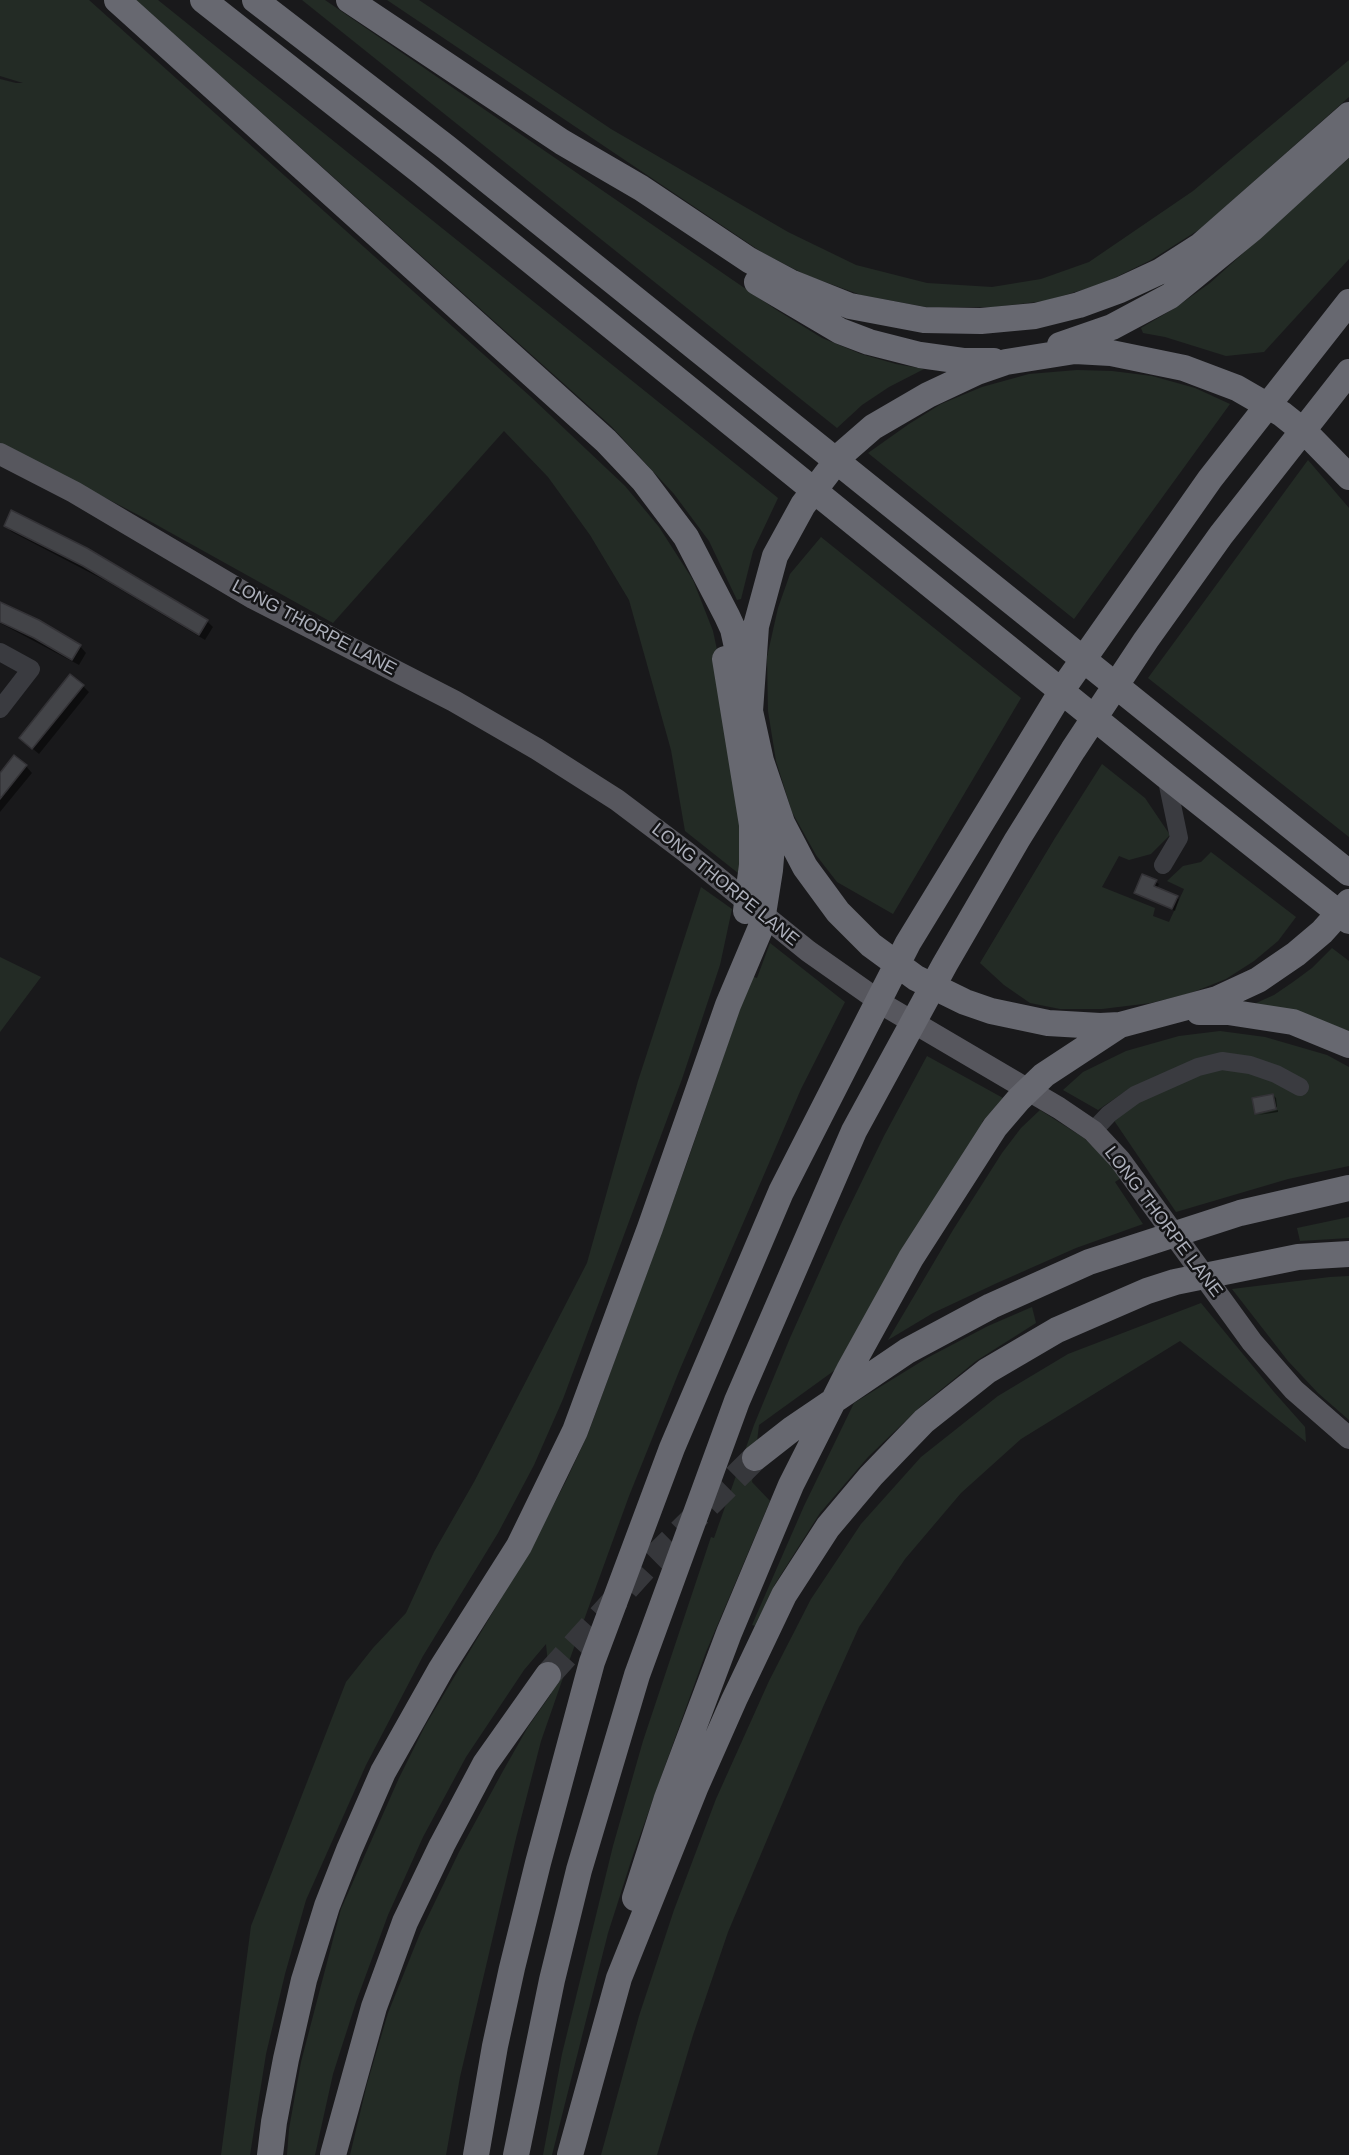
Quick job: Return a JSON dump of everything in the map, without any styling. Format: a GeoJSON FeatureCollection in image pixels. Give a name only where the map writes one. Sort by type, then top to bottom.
{"type":"FeatureCollection","features":[{"type":"Feature","properties":{"kind":"highway"},"geometry":{"type":"LineString","coordinates":[[117,0],[606,441],[643,480],[679,527],[705,572],[733,629],[761,761],[791,844],[823,893],[855,930],[892,962],[916,978],[965,1002],[1019,1018],[1077,1026],[1120,1025],[1217,999],[1272,971],[1322,932],[1349,902]]}},
{"type":"Feature","properties":{"kind":"highway"},"geometry":{"type":"LineString","coordinates":[[203,0],[420,171],[1166,776],[1349,921]]}},
{"type":"Feature","properties":{"kind":"highway"},"geometry":{"type":"LineString","coordinates":[[255,0],[446,147],[1349,873]]}},
{"type":"Feature","properties":{"kind":"highway"},"geometry":{"type":"LineString","coordinates":[[349,0],[562,142],[641,188],[749,260],[790,282],[850,306],[924,320],[981,321],[1035,316],[1079,305],[1120,290],[1161,271],[1200,246],[1349,115]]}},
{"type":"Feature","properties":{"kind":"highway"},"geometry":{"type":"LineString","coordinates":[[750,711],[756,626],[775,556],[803,505],[842,454],[873,427],[952,383],[1112,327],[1170,296],[1252,229],[1349,140]]}},
{"type":"Feature","properties":{"kind":"highway"},"geometry":{"type":"LineString","coordinates":[[562,142],[658,217],[777,295],[840,331],[877,345],[920,355],[963,361],[1016,359],[1075,351],[1111,353],[1153,360],[1210,376],[1282,414],[1307,434],[1349,477]]}},
{"type":"Feature","properties":{"kind":"highway"},"geometry":{"type":"LineString","coordinates":[[476,2155],[512,1968],[592,1662],[672,1448],[781,1192],[908,943],[1066,684],[1210,479],[1349,302]]}},
{"type":"Feature","properties":{"kind":"highway"},"geometry":{"type":"LineString","coordinates":[[516,2155],[552,1980],[579,1870],[637,1675],[737,1401],[854,1131],[945,964],[1017,840],[1073,750],[1146,640],[1221,535],[1349,372]]}},
{"type":"Feature","properties":{"kind":"highway"},"geometry":{"type":"LineString","coordinates":[[270,2155],[286,2059],[304,1980],[327,1906],[349,1850],[383,1772],[441,1669],[519,1546],[575,1431],[650,1228],[739,969],[761,927],[761,868],[720,628],[705,572]]}},
{"type":"Feature","properties":{"kind":"highway"},"geometry":{"type":"LineString","coordinates":[[761,868],[773,833],[772,796]]}},
{"type":"Feature","properties":{"kind":"highway"},"geometry":{"type":"LineString","coordinates":[[1174,1011],[1228,1011],[1269,1017],[1293,1022],[1349,1045]]}},
{"type":"Feature","properties":{"kind":"highway"},"geometry":{"type":"LineString","coordinates":[[570,2155],[619,1978],[638,1888],[668,1798],[729,1633],[790,1485],[849,1370],[911,1258],[995,1127],[1019,1099],[1044,1076],[1120,1025]]}},
{"type":"Feature","properties":{"kind":"highway"},"geometry":{"type":"LineString","coordinates":[[755,1458],[792,1429],[907,1351],[991,1306],[1100,1258],[1240,1213],[1349,1188]]}},
{"type":"Feature","properties":{"kind":"highway"},"geometry":{"type":"LineString","coordinates":[[619,1978],[701,1776],[784,1595],[828,1527],[871,1476],[924,1421],[987,1371],[1047,1336],[1147,1291],[1175,1282],[1298,1257],[1349,1254]]}},
{"type":"Feature","properties":{"kind":"highway"},"geometry":{"type":"LineString","coordinates":[[333,2155],[374,2007],[405,1922],[485,1764],[548,1675]]}},
{"type":"Feature","properties":{"kind":"main road","name":"LONG THORPE LANE"},"geometry":{"type":"LineString","coordinates":[[0,454],[74,492],[253,598],[454,701],[537,749],[626,806],[687,852],[808,951],[889,1008],[1059,1108],[1093,1131],[1120,1160],[1252,1342],[1294,1390],[1349,1438]]}},
{"type":"Feature","properties":{"kind":"street"},"geometry":{"type":"LineString","coordinates":[[0,652],[32,669],[0,709]]}},
{"type":"Feature","properties":{"kind":"street"},"geometry":{"type":"LineString","coordinates":[[1163,865],[1179,838],[1166,776]]}},
{"type":"Feature","properties":{"kind":"street"},"geometry":{"type":"LineString","coordinates":[[1093,1131],[1109,1114],[1135,1095],[1198,1067],[1222,1061],[1250,1065],[1276,1074],[1300,1087]]}},
{"type":"Feature","properties":{"kind":"shaded area"},"geometry":{"type":"Polygon","coordinates":[[[0,0],[89,0],[532,398],[625,486],[659,527],[693,580],[713,631],[724,683],[744,826],[738,873],[685,831],[671,750],[629,600],[590,535],[548,477],[504,431],[333,623],[146,519],[0,443],[0,79],[23,83],[0,76],[0,0]]]}},
{"type":"Feature","properties":{"kind":"shaded area"},"geometry":{"type":"Polygon","coordinates":[[[136,0],[158,0],[778,498],[753,551],[741,599],[737,600],[709,541],[674,494],[611,426],[136,0]]]}},
{"type":"Feature","properties":{"kind":"shaded area"},"geometry":{"type":"Polygon","coordinates":[[[302,0],[325,0],[775,309],[822,338],[861,354],[924,369],[889,387],[862,405],[837,428],[302,0]]]}},
{"type":"Feature","properties":{"kind":"shaded area"},"geometry":{"type":"Polygon","coordinates":[[[387,0],[419,0],[611,129],[788,232],[856,265],[927,283],[992,287],[1041,279],[1089,262],[1193,191],[1349,60],[1349,97],[1200,229],[1151,260],[1102,284],[1045,301],[994,307],[926,307],[861,295],[806,275],[763,253],[387,0]]]}},
{"type":"Feature","properties":{"kind":"shaded area"},"geometry":{"type":"Polygon","coordinates":[[[1349,158],[1349,259],[1264,352],[1226,356],[1165,337],[1143,333],[1141,328],[1175,308],[1210,283],[1349,158]]]}},
{"type":"Feature","properties":{"kind":"shaded area"},"geometry":{"type":"Polygon","coordinates":[[[1077,370],[1152,376],[1195,388],[1230,404],[1074,619],[868,453],[941,404],[982,387],[1029,374],[1077,370]]]}},
{"type":"Feature","properties":{"kind":"shaded area"},"geometry":{"type":"Polygon","coordinates":[[[1308,460],[1349,508],[1349,837],[1148,678],[1308,460]]]}},
{"type":"Feature","properties":{"kind":"shaded area"},"geometry":{"type":"Polygon","coordinates":[[[821,537],[1021,698],[893,914],[837,882],[816,855],[792,812],[776,761],[768,711],[767,657],[778,608],[790,574],[821,537]]]}},
{"type":"Feature","properties":{"kind":"shaded area"},"geometry":{"type":"Polygon","coordinates":[[[1102,764],[1145,798],[1170,835],[1151,854],[1129,860],[1119,856],[1102,887],[1155,908],[1153,916],[1169,922],[1184,889],[1167,881],[1183,866],[1201,862],[1211,852],[1296,917],[1278,941],[1254,961],[1226,979],[1191,993],[1151,1003],[1102,1009],[1060,1009],[1030,1003],[1004,985],[980,963],[1102,764]]]}},
{"type":"Feature","properties":{"kind":"shaded area"},"geometry":{"type":"Polygon","coordinates":[[[701,887],[732,909],[720,965],[682,1079],[563,1399],[534,1465],[498,1533],[423,1656],[366,1765],[306,1900],[266,2054],[250,2155],[221,2155],[251,1926],[346,1682],[373,1648],[406,1613],[434,1552],[474,1482],[587,1263],[638,1081],[701,887]]]}},
{"type":"Feature","properties":{"kind":"shaded area"},"geometry":{"type":"Polygon","coordinates":[[[770,943],[845,1002],[801,1089],[680,1369],[629,1496],[541,1741],[460,2077],[446,2155],[350,2155],[367,2084],[388,2013],[421,1931],[459,1852],[503,1771],[528,1727],[551,1694],[546,1644],[524,1670],[466,1757],[423,1837],[388,1915],[356,2002],[333,2074],[315,2155],[287,2155],[289,2129],[301,2062],[341,1909],[399,1778],[425,1726],[530,1550],[588,1434],[688,1160],[751,976],[757,978],[770,943]]]}},
{"type":"Feature","properties":{"kind":"shaded area"},"geometry":{"type":"Polygon","coordinates":[[[1332,948],[1349,961],[1349,1031],[1296,1012],[1254,1004],[1274,995],[1293,982],[1312,968],[1332,948]]]}},
{"type":"Feature","properties":{"kind":"shaded area"},"geometry":{"type":"Polygon","coordinates":[[[0,957],[41,977],[0,1032],[0,957]]]}},
{"type":"Feature","properties":{"kind":"shaded area"},"geometry":{"type":"Polygon","coordinates":[[[1220,1031],[1265,1037],[1327,1055],[1349,1067],[1349,1166],[1288,1179],[1176,1212],[1113,1119],[1130,1088],[1098,1110],[1063,1090],[1083,1072],[1126,1051],[1179,1036],[1220,1031]]]}},
{"type":"Feature","properties":{"kind":"shaded area"},"geometry":{"type":"Polygon","coordinates":[[[927,1056],[1003,1098],[982,1122],[986,1125],[893,1265],[835,1370],[759,1425],[752,1482],[770,1501],[706,1652],[633,1855],[608,1933],[552,2155],[543,2155],[562,2054],[613,1846],[643,1741],[711,1537],[714,1538],[754,1425],[790,1338],[842,1222],[884,1136],[927,1056]]]}},
{"type":"Feature","properties":{"kind":"shaded area"},"geometry":{"type":"Polygon","coordinates":[[[1040,1110],[1084,1138],[1106,1159],[1121,1178],[1115,1182],[1143,1224],[1076,1248],[997,1283],[933,1313],[888,1340],[1002,1153],[1021,1128],[1040,1110]]]}},
{"type":"Feature","properties":{"kind":"shaded area"},"geometry":{"type":"Polygon","coordinates":[[[1349,1217],[1349,1238],[1300,1241],[1297,1228],[1349,1217]]]}},
{"type":"Feature","properties":{"kind":"shaded area"},"geometry":{"type":"Polygon","coordinates":[[[1349,1276],[1349,1420],[1318,1393],[1288,1361],[1232,1289],[1349,1276]]]}},
{"type":"Feature","properties":{"kind":"shaded area"},"geometry":{"type":"Polygon","coordinates":[[[1201,1303],[1305,1427],[1306,1442],[1180,1341],[1021,1439],[961,1493],[905,1559],[859,1627],[728,1932],[693,2035],[657,2155],[601,2155],[639,2016],[674,1910],[716,1799],[769,1681],[811,1599],[861,1524],[921,1457],[998,1396],[1068,1354],[1201,1303]]]}},
{"type":"Feature","properties":{"kind":"shaded area"},"geometry":{"type":"Polygon","coordinates":[[[1032,1307],[1036,1323],[976,1361],[921,1406],[868,1457],[820,1513],[775,1584],[755,1626],[752,1625],[804,1506],[854,1403],[927,1358],[988,1326],[1032,1307]]]}},
{"type":"Feature","properties":{"kind":"building"},"geometry":{"type":"Polygon","coordinates":[[[11,510],[87,548],[208,620],[199,635],[83,566],[4,526],[11,510]]]}},
{"type":"Feature","properties":{"kind":"building"},"geometry":{"type":"Polygon","coordinates":[[[0,602],[39,620],[81,645],[72,660],[0,622],[0,602]]]}},
{"type":"Feature","properties":{"kind":"building"},"geometry":{"type":"Polygon","coordinates":[[[70,674],[84,685],[32,749],[19,738],[70,674]]]}},
{"type":"Feature","properties":{"kind":"building"},"geometry":{"type":"Polygon","coordinates":[[[14,755],[27,765],[0,799],[0,773],[14,755]]]}},
{"type":"Feature","properties":{"kind":"building"},"geometry":{"type":"Polygon","coordinates":[[[1142,874],[1157,880],[1154,886],[1178,896],[1172,909],[1134,893],[1142,874]]]}},
{"type":"Feature","properties":{"kind":"building"},"geometry":{"type":"Polygon","coordinates":[[[1273,1094],[1276,1109],[1255,1114],[1252,1098],[1273,1094]]]}},
{"type":"Feature","properties":{"kind":"tunnel"},"geometry":{"type":"LineString","coordinates":[[548,1675],[648,1564],[755,1458]]}}]}
